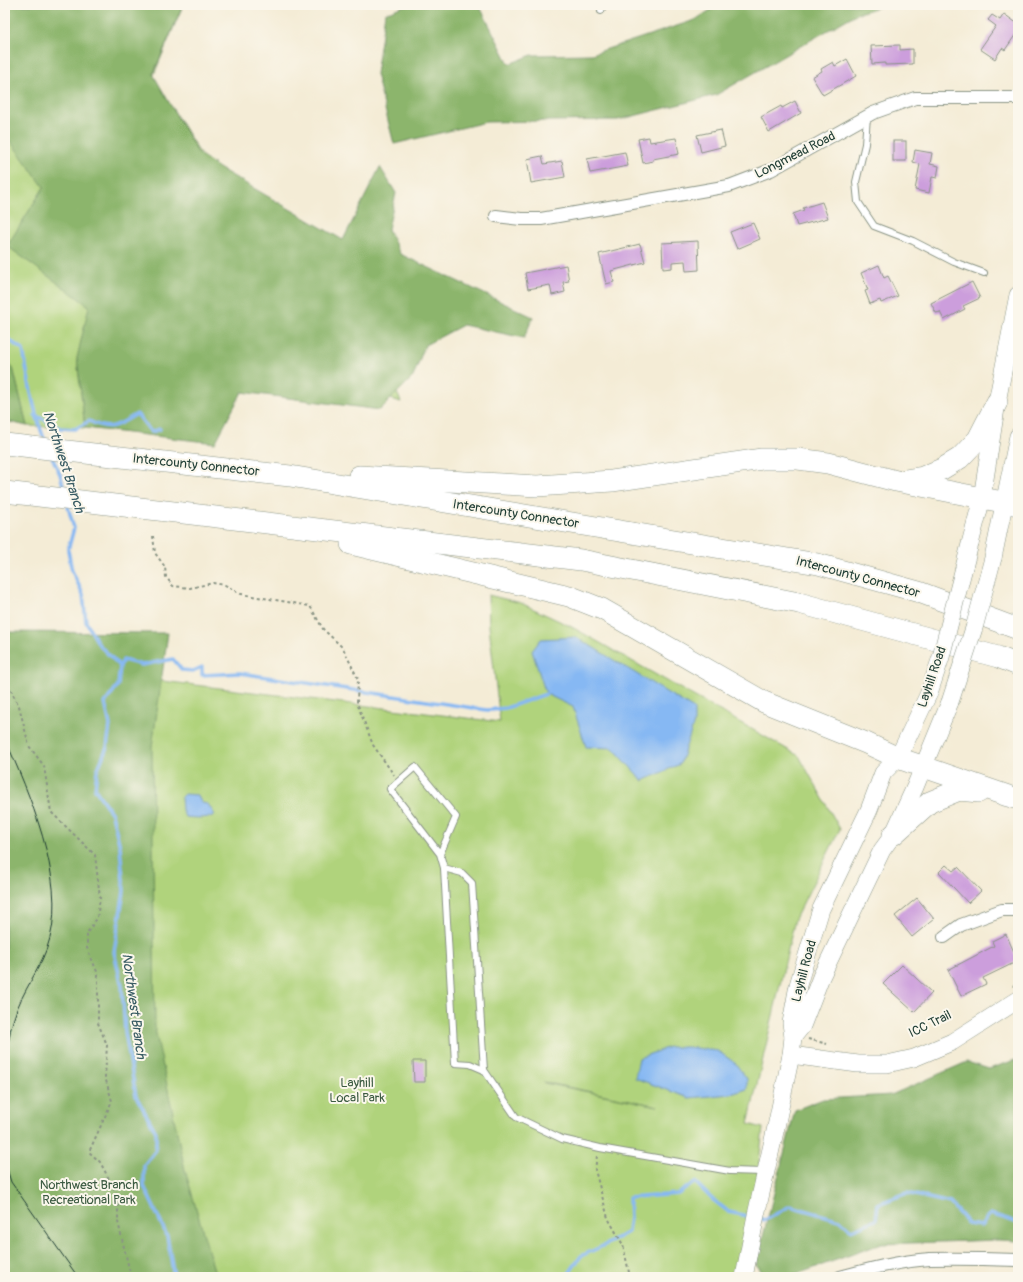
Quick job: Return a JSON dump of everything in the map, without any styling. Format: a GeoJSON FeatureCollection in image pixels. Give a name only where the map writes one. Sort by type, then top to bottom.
{"type":"FeatureCollection","features":[{"type":"Feature","properties":{"kind":"highway"},"geometry":{"type":"LineString","coordinates":[[896,481],[923,477],[942,469],[960,458],[978,438],[997,402]]}},
{"type":"Feature","properties":{"kind":"highway","name":"Intercounty Connector"},"geometry":{"type":"LineString","coordinates":[[5,444],[290,476],[818,564],[919,592],[1018,629]]}},
{"type":"Feature","properties":{"kind":"highway"},"geometry":{"type":"LineString","coordinates":[[290,476],[381,477],[537,486],[612,481],[762,459],[798,459],[828,463],[896,481],[1011,503]]}},
{"type":"Feature","properties":{"kind":"highway"},"geometry":{"type":"LineString","coordinates":[[5,492],[581,560],[799,603],[998,657],[1018,665]]}},
{"type":"Feature","properties":{"kind":"highway"},"geometry":{"type":"LineString","coordinates":[[258,522],[569,596],[602,609],[764,702],[866,743],[898,758],[1013,798]]}},
{"type":"Feature","properties":{"kind":"highway"},"geometry":{"type":"LineString","coordinates":[[893,835],[930,802],[959,790],[1013,798]]}},
{"type":"Feature","properties":{"kind":"main road","name":"Layhill Road"},"geometry":{"type":"LineString","coordinates":[[744,1277],[791,1055],[793,1037],[791,1023],[798,985],[821,909],[869,810],[883,773],[898,758],[929,693],[941,657],[982,498],[997,402],[1018,295]]}},
{"type":"Feature","properties":{"kind":"main road","name":"Layhill Road"},"geometry":{"type":"LineString","coordinates":[[793,1037],[802,1026],[821,977],[847,920],[882,850],[893,835],[924,767],[937,731],[950,702],[974,628],[993,558],[1011,503],[1018,436]]}},
{"type":"Feature","properties":{"kind":"main road"},"geometry":{"type":"LineString","coordinates":[[791,1055],[858,1064],[887,1064],[914,1058],[952,1042],[1015,993]]}},
{"type":"Feature","properties":{"kind":"street","name":"Longmead Road"},"geometry":{"type":"LineString","coordinates":[[496,216],[541,219],[729,186],[771,170],[867,116],[915,98],[1018,98]]}},
{"type":"Feature","properties":{"kind":"street"},"geometry":{"type":"LineString","coordinates":[[944,937],[961,925],[1002,910],[1018,910]]}},
{"type":"Feature","properties":{"kind":"street"},"geometry":{"type":"LineString","coordinates":[[840,1277],[873,1268],[928,1259],[985,1258],[1018,1260]]}},
{"type":"Feature","properties":{"kind":"lane"},"geometry":{"type":"LineString","coordinates":[[867,116],[865,144],[856,182],[858,202],[874,226],[913,241],[954,262],[984,273]]}},
{"type":"Feature","properties":{"kind":"lane"},"geometry":{"type":"LineString","coordinates":[[440,854],[456,817],[415,767],[390,789],[440,854],[444,868],[455,1063],[470,1064],[484,1070]]}},
{"type":"Feature","properties":{"kind":"lane"},"geometry":{"type":"LineString","coordinates":[[444,868],[462,873],[472,883],[484,1070],[516,1118],[562,1139],[598,1147],[730,1171],[766,1172]]}},
{"type":"Feature","properties":{"kind":"path"},"geometry":{"type":"LineString","coordinates":[[154,536],[155,553],[165,567],[166,576],[173,586],[190,588],[213,583],[225,584],[240,594],[310,606],[323,629],[343,648],[358,679],[357,702],[373,745],[390,770]]}},
{"type":"Feature","properties":{"kind":"path"},"geometry":{"type":"LineString","coordinates":[[5,679],[19,706],[29,746],[44,766],[51,812],[95,855],[100,898],[97,918],[87,933],[87,948],[98,974],[98,1023],[107,1045],[105,1077],[112,1101],[89,1152],[100,1162],[118,1196],[118,1222],[131,1277]]}},
{"type":"Feature","properties":{"kind":"path"},"geometry":{"type":"LineString","coordinates":[[1015,993],[1018,982]]}},
{"type":"Feature","properties":{"kind":"path"},"geometry":{"type":"LineString","coordinates":[[598,1147],[595,1170],[608,1218],[623,1245],[630,1277]]}},
{"type":"Feature","properties":{"kind":"green space"},"geometry":{"type":"Polygon","coordinates":[[[5,5],[183,5],[153,77],[255,243],[373,337],[401,402],[254,360],[77,358],[85,428],[27,426],[13,368],[5,363],[5,5]]]}},
{"type":"Feature","properties":{"kind":"green space"},"geometry":{"type":"Polygon","coordinates":[[[5,5],[183,5],[153,74],[198,153],[219,168],[343,240],[380,167],[396,193],[388,229],[400,254],[533,317],[524,338],[463,325],[425,345],[413,377],[380,410],[242,392],[215,443],[85,428],[77,358],[89,306],[7,246],[44,187],[10,141],[5,143],[5,5]]]}},
{"type":"Feature","properties":{"kind":"green space"},"geometry":{"type":"Polygon","coordinates":[[[406,5],[479,5],[509,64],[532,55],[592,54],[695,20],[718,5],[886,5],[856,14],[716,95],[618,120],[486,122],[394,144],[376,74],[385,13],[406,5]]]}},
{"type":"Feature","properties":{"kind":"green space"},"geometry":{"type":"Polygon","coordinates":[[[5,363],[13,368],[27,426],[5,421],[5,363]]]}},
{"type":"Feature","properties":{"kind":"green space","name":"Layhill Local Park"},"geometry":{"type":"Polygon","coordinates":[[[488,595],[521,603],[572,627],[799,756],[840,829],[795,919],[748,1124],[763,1128],[755,1198],[739,1277],[5,1277],[5,662],[500,722],[489,626],[488,595]],[[543,1082],[544,1083],[658,1106],[543,1082]]]}},
{"type":"Feature","properties":{"kind":"green space","name":"Northwest Branch Recreational Park"},"geometry":{"type":"Polygon","coordinates":[[[5,632],[168,633],[152,747],[155,1029],[185,1170],[216,1277],[5,1277],[5,632]]]}},
{"type":"Feature","properties":{"kind":"green space"},"geometry":{"type":"Polygon","coordinates":[[[1018,1059],[1018,1241],[998,1240],[881,1244],[789,1277],[766,1277],[756,1264],[795,1110],[823,1099],[891,1095],[967,1062],[989,1069],[1018,1059]]]}},
{"type":"Feature","properties":{"kind":"water"},"geometry":{"type":"Polygon","coordinates":[[[576,637],[694,709],[694,723],[680,764],[643,781],[613,748],[586,747],[573,707],[546,694],[532,651],[541,639],[576,637]]]}},
{"type":"Feature","properties":{"kind":"water"},"geometry":{"type":"Polygon","coordinates":[[[184,794],[197,795],[202,803],[208,804],[215,815],[204,818],[185,817],[182,810],[181,797],[184,794]]]}},
{"type":"Feature","properties":{"kind":"water"},"geometry":{"type":"Polygon","coordinates":[[[669,1047],[688,1047],[718,1051],[735,1063],[747,1079],[747,1089],[731,1094],[689,1098],[635,1078],[639,1058],[669,1047]]]}},
{"type":"Feature","properties":{"kind":"building"},"geometry":{"type":"Polygon","coordinates":[[[1004,14],[1018,24],[1018,31],[1005,50],[1002,48],[995,59],[980,49],[996,26],[988,20],[992,15],[1000,20],[1004,14]]]}},
{"type":"Feature","properties":{"kind":"building"},"geometry":{"type":"Polygon","coordinates":[[[900,45],[900,50],[913,49],[913,64],[872,64],[871,46],[900,45]]]}},
{"type":"Feature","properties":{"kind":"building"},"geometry":{"type":"Polygon","coordinates":[[[847,59],[856,76],[823,95],[812,77],[822,71],[821,69],[833,62],[835,66],[847,59]]]}},
{"type":"Feature","properties":{"kind":"building"},"geometry":{"type":"Polygon","coordinates":[[[795,101],[801,113],[769,132],[761,117],[781,106],[782,108],[795,101]]]}},
{"type":"Feature","properties":{"kind":"building"},"geometry":{"type":"Polygon","coordinates":[[[721,130],[725,146],[701,152],[697,135],[721,130]]]}},
{"type":"Feature","properties":{"kind":"building"},"geometry":{"type":"Polygon","coordinates":[[[649,137],[650,142],[676,138],[679,154],[653,159],[653,161],[643,163],[638,139],[649,137]]]}},
{"type":"Feature","properties":{"kind":"building"},"geometry":{"type":"Polygon","coordinates":[[[893,141],[906,141],[906,161],[893,161],[893,141]]]}},
{"type":"Feature","properties":{"kind":"building"},"geometry":{"type":"Polygon","coordinates":[[[915,150],[932,153],[930,164],[939,166],[937,178],[932,177],[929,193],[915,190],[920,164],[913,162],[915,150]]]}},
{"type":"Feature","properties":{"kind":"building"},"geometry":{"type":"Polygon","coordinates":[[[625,152],[628,166],[590,173],[587,159],[625,152]]]}},
{"type":"Feature","properties":{"kind":"building"},"geometry":{"type":"Polygon","coordinates":[[[542,156],[544,164],[562,161],[565,177],[531,183],[527,159],[542,156]]]}},
{"type":"Feature","properties":{"kind":"building"},"geometry":{"type":"Polygon","coordinates":[[[822,202],[828,218],[797,226],[793,214],[804,210],[803,208],[822,202]]]}},
{"type":"Feature","properties":{"kind":"building"},"geometry":{"type":"Polygon","coordinates":[[[753,223],[760,239],[737,249],[730,232],[753,223]]]}},
{"type":"Feature","properties":{"kind":"building"},"geometry":{"type":"Polygon","coordinates":[[[698,241],[699,270],[686,271],[685,261],[672,262],[672,268],[663,269],[662,243],[698,241]]]}},
{"type":"Feature","properties":{"kind":"building"},"geometry":{"type":"Polygon","coordinates":[[[640,244],[645,262],[611,271],[614,282],[606,284],[599,254],[640,244]]]}},
{"type":"Feature","properties":{"kind":"building"},"geometry":{"type":"Polygon","coordinates":[[[566,265],[569,281],[563,282],[565,292],[552,295],[550,285],[528,289],[525,273],[566,265]]]}},
{"type":"Feature","properties":{"kind":"building"},"geometry":{"type":"Polygon","coordinates":[[[879,265],[884,278],[888,276],[898,296],[881,303],[880,300],[870,304],[865,291],[868,290],[861,273],[879,265]]]}},
{"type":"Feature","properties":{"kind":"building"},"geometry":{"type":"Polygon","coordinates":[[[972,282],[980,298],[963,306],[965,309],[944,320],[940,312],[936,313],[931,303],[972,282]]]}},
{"type":"Feature","properties":{"kind":"building"},"geometry":{"type":"Polygon","coordinates":[[[946,865],[953,871],[958,867],[981,891],[968,903],[939,872],[946,865]]]}},
{"type":"Feature","properties":{"kind":"building"},"geometry":{"type":"Polygon","coordinates":[[[917,898],[934,919],[912,937],[895,916],[917,898]]]}},
{"type":"Feature","properties":{"kind":"building"},"geometry":{"type":"Polygon","coordinates":[[[1006,934],[1018,961],[983,978],[986,984],[961,996],[948,970],[994,946],[992,941],[1006,934]]]}},
{"type":"Feature","properties":{"kind":"building"},"geometry":{"type":"Polygon","coordinates":[[[902,965],[932,993],[914,1012],[883,984],[902,965]]]}},
{"type":"Feature","properties":{"kind":"building"},"geometry":{"type":"Polygon","coordinates":[[[413,1061],[425,1061],[425,1082],[414,1082],[413,1061]]]}},
{"type":"Feature","properties":{"kind":"waterway","name":"Northwest Branch"},"geometry":{"type":"LineString","coordinates":[[5,337],[23,350],[34,407],[45,441]]}},
{"type":"Feature","properties":{"kind":"waterway"},"geometry":{"type":"LineString","coordinates":[[35,415],[60,428],[75,429],[89,421],[103,426],[114,426],[137,414],[151,432],[160,429]]}},
{"type":"Feature","properties":{"kind":"waterway","name":"Northwest Branch"},"geometry":{"type":"LineString","coordinates":[[52,457],[60,474],[65,493]]}},
{"type":"Feature","properties":{"kind":"waterway","name":"Northwest Branch"},"geometry":{"type":"LineString","coordinates":[[68,507],[74,528],[68,550],[72,571],[83,594],[86,622],[99,645],[120,666],[118,685],[105,703],[110,725],[107,747],[97,771],[95,789],[112,814],[120,847],[124,891],[114,952],[122,986],[125,1032],[136,1096],[156,1132],[156,1150],[144,1165],[144,1186],[167,1236],[174,1277]]}},
{"type":"Feature","properties":{"kind":"waterway"},"geometry":{"type":"LineString","coordinates":[[120,666],[123,660],[142,665],[173,659],[182,670],[193,671],[202,667],[202,675],[240,673],[487,710],[506,708],[546,694]]}},
{"type":"Feature","properties":{"kind":"waterway"},"geometry":{"type":"LineString","coordinates":[[565,1277],[581,1256],[628,1232],[630,1217],[629,1198],[678,1194],[695,1182],[712,1199],[729,1212],[751,1217]]}},
{"type":"Feature","properties":{"kind":"waterway"},"geometry":{"type":"LineString","coordinates":[[761,1219],[765,1220],[790,1206],[840,1220],[851,1230],[876,1220],[878,1204],[907,1193],[950,1203],[968,1224],[981,1226],[990,1214],[1018,1223]]}},
{"type":"Feature","properties":{"kind":"tram line"},"geometry":{"type":"LineString","coordinates":[[5,739],[34,810],[42,836],[49,863],[53,889],[54,914],[47,949],[21,999],[10,1030],[7,1050],[5,1102]]}},
{"type":"Feature","properties":{"kind":"tram line"},"geometry":{"type":"LineString","coordinates":[[5,1162],[11,1182],[78,1277]]}}]}
